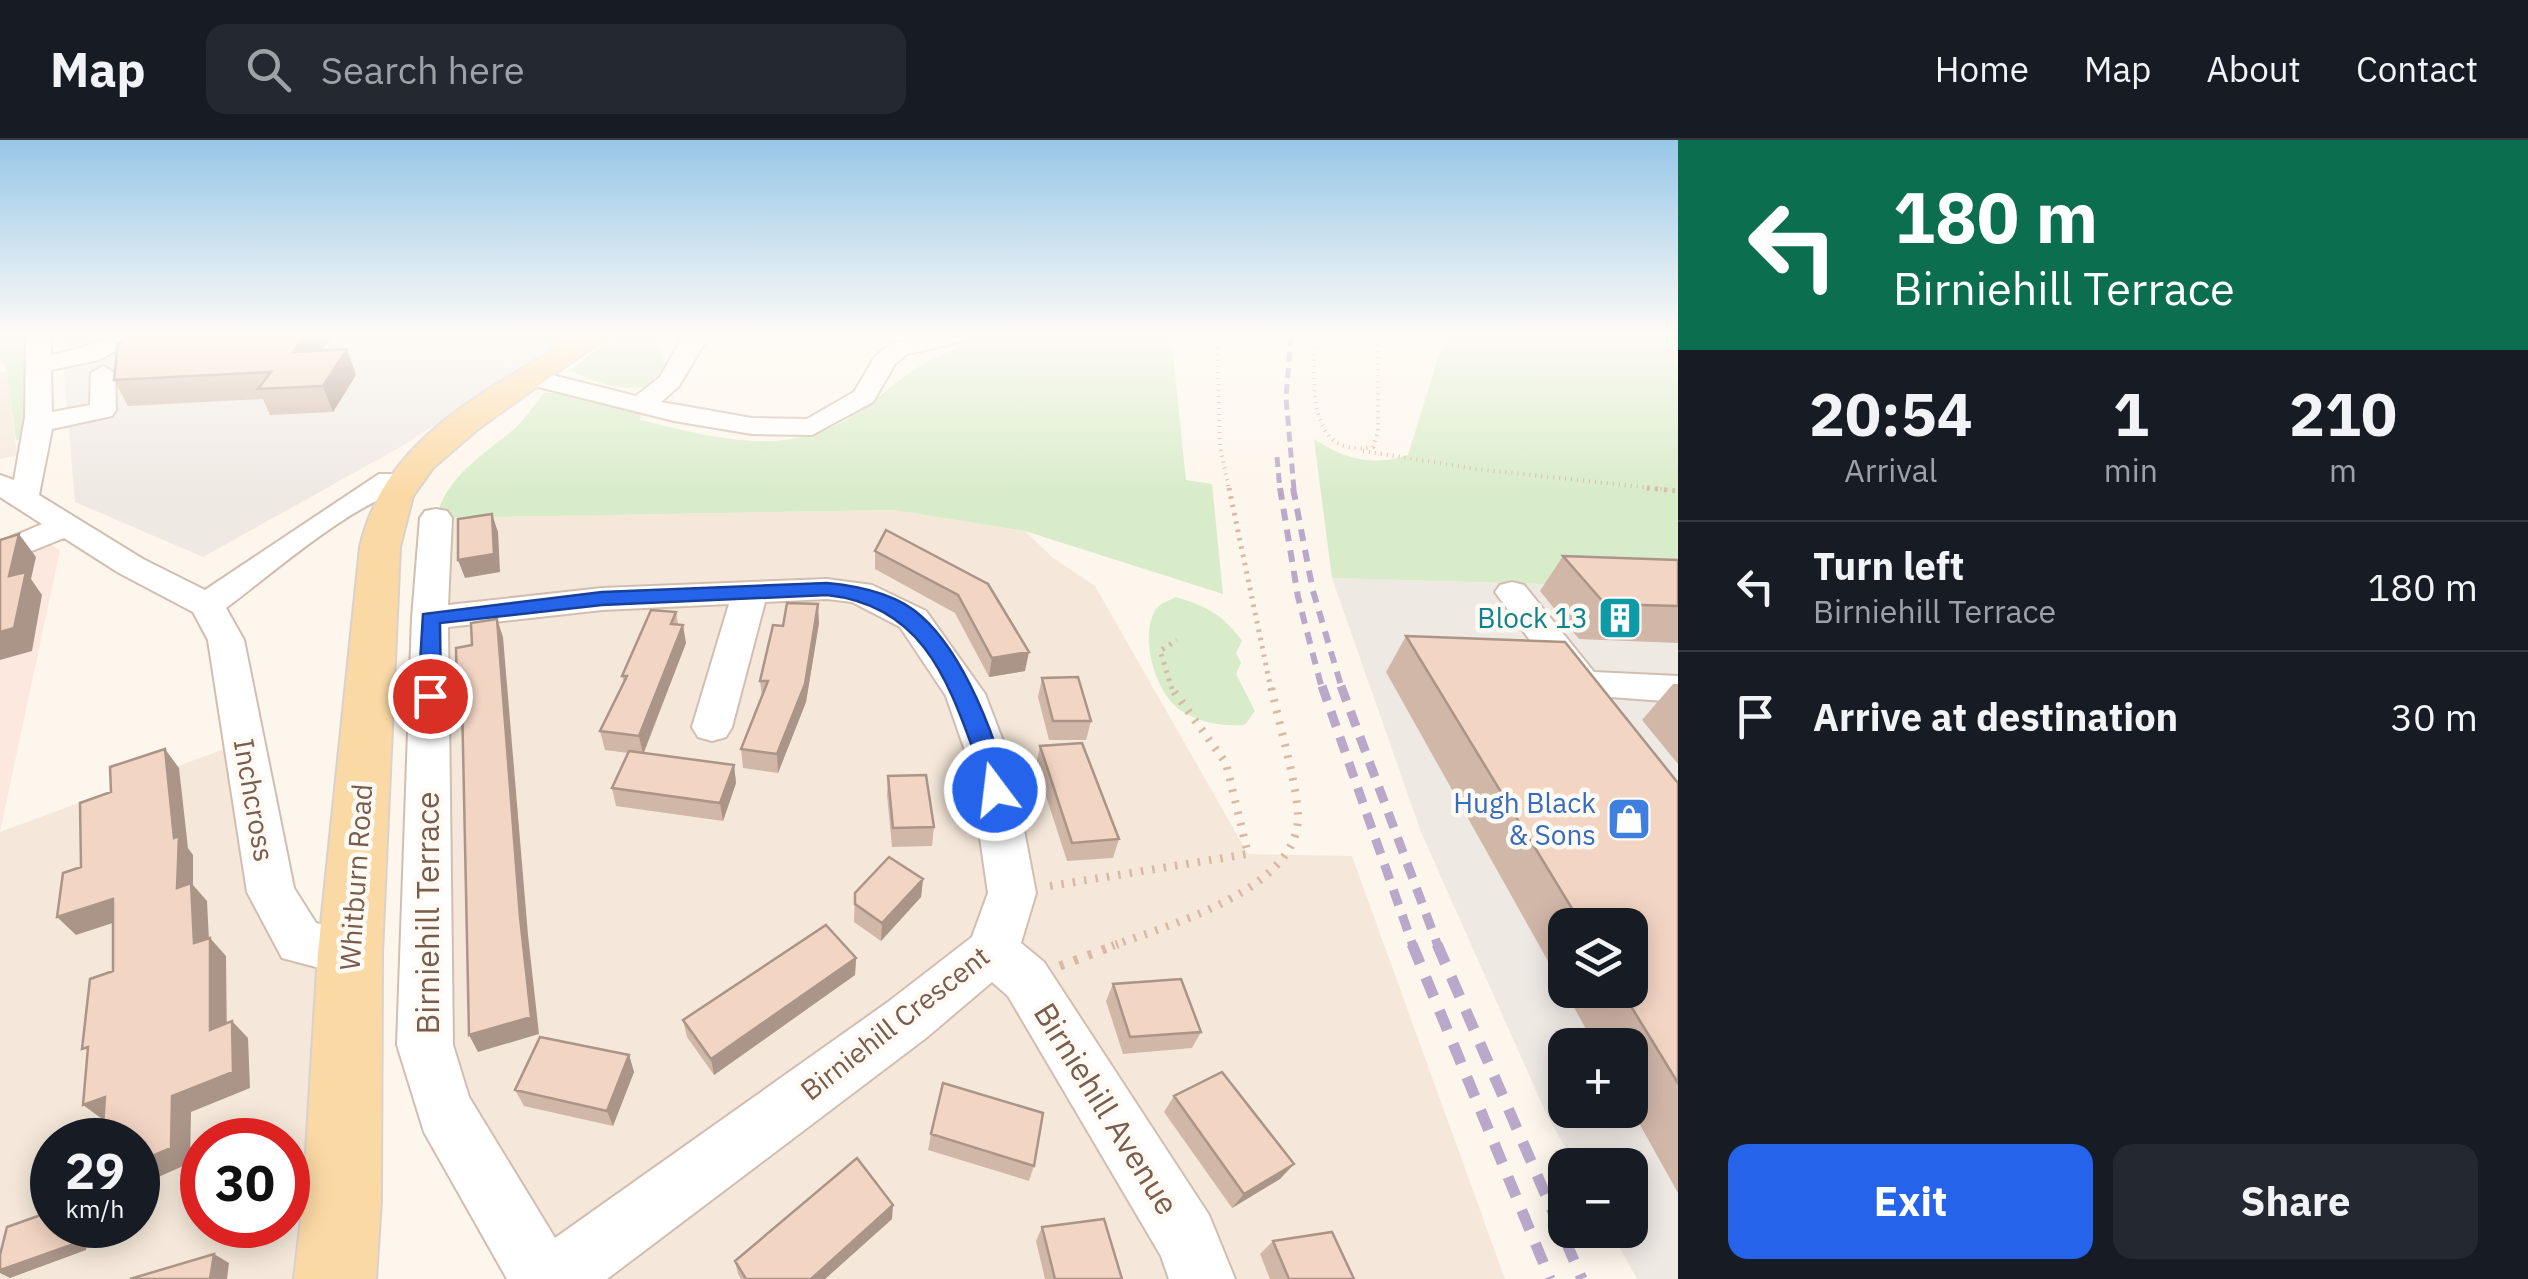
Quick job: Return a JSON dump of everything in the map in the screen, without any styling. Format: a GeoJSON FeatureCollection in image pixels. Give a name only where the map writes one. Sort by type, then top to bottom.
{"type":"FeatureCollection","features":[{"type":"Feature","properties":{"kind":"main road","name":"Whitburn Road"},"geometry":{"type":"LineString","coordinates":[[335,1279],[342,1201],[350,953],[380,546],[390,505],[420,499],[443,440],[516,389]]}},
{"type":"Feature","properties":{"kind":"street"},"geometry":{"type":"LineString","coordinates":[[39,389],[34,467],[12,490],[131,566],[207,605],[302,536],[389,480],[420,499]]}},
{"type":"Feature","properties":{"kind":"street"},"geometry":{"type":"LineString","coordinates":[[40,423],[104,410],[103,389]]}},
{"type":"Feature","properties":{"kind":"street"},"geometry":{"type":"LineString","coordinates":[[579,389],[752,426],[812,427],[864,397],[869,389]]}},
{"type":"Feature","properties":{"kind":"street"},"geometry":{"type":"LineString","coordinates":[[642,404],[660,389]]}},
{"type":"Feature","properties":{"kind":"street","name":"Birniehill Terrace"},"geometry":{"type":"LineString","coordinates":[[420,499],[430,618],[425,1045],[445,1111],[542,1279]]}},
{"type":"Feature","properties":{"kind":"street"},"geometry":{"type":"LineString","coordinates":[[0,554],[66,526]]}},
{"type":"Feature","properties":{"kind":"street","name":"Birniehill Crescent"},"geometry":{"type":"LineString","coordinates":[[430,618],[602,598],[827,589],[860,592],[913,619],[965,694],[990,762],[1012,892],[1009,965],[907,1020],[553,1279]]}},
{"type":"Feature","properties":{"kind":"street"},"geometry":{"type":"LineString","coordinates":[[1512,592],[1595,701],[1678,689]]}},
{"type":"Feature","properties":{"kind":"street"},"geometry":{"type":"LineString","coordinates":[[712,727],[750,593]]}},
{"type":"Feature","properties":{"kind":"street","name":"Inchcross"},"geometry":{"type":"LineString","coordinates":[[207,605],[226,640],[271,892],[300,942],[350,953]]}},
{"type":"Feature","properties":{"kind":"street","name":"Birniehill Avenue"},"geometry":{"type":"LineString","coordinates":[[1009,965],[1186,1238],[1202,1279]]}},
{"type":"Feature","properties":{"kind":"path"},"geometry":{"type":"LineString","coordinates":[[1009,965],[1234,899],[1291,850],[1298,816],[1220,446],[1218,389]]}},
{"type":"Feature","properties":{"kind":"path"},"geometry":{"type":"LineString","coordinates":[[1317,389],[1319,428],[1332,444],[1477,469],[1678,491]]}},
{"type":"Feature","properties":{"kind":"path"},"geometry":{"type":"LineString","coordinates":[[1363,450],[1373,447],[1378,432],[1378,389]]}},
{"type":"Feature","properties":{"kind":"path"},"geometry":{"type":"LineString","coordinates":[[1012,892],[1248,854],[1236,790],[1225,760],[1204,727],[1170,691],[1161,673],[1160,652],[1177,640]]}},
{"type":"Feature","properties":{"kind":"shaded area"},"geometry":{"type":"Polygon","coordinates":[[[0,389],[9,389],[17,455],[0,459],[0,389]]]}},
{"type":"Feature","properties":{"kind":"shaded area"},"geometry":{"type":"Polygon","coordinates":[[[65,389],[492,389],[402,446],[203,557],[75,502],[65,389]]]}},
{"type":"Feature","properties":{"kind":"shaded area"},"geometry":{"type":"Polygon","coordinates":[[[894,510],[1025,531],[1053,558],[1095,586],[1248,854],[1352,856],[1505,1279],[543,1279],[445,1111],[436,518],[894,510]]]}},
{"type":"Feature","properties":{"kind":"shaded area"},"geometry":{"type":"Polygon","coordinates":[[[25,530],[60,550],[0,832],[0,540],[25,530]]]}},
{"type":"Feature","properties":{"kind":"shaded area"},"geometry":{"type":"Polygon","coordinates":[[[1332,578],[1678,588],[1678,1279],[1637,1279],[1620,1248],[1648,1248],[1648,1148],[1566,1148],[1554,1128],[1648,1128],[1648,1028],[1548,1028],[1548,1117],[1421,832],[1332,578]]]}},
{"type":"Feature","properties":{"kind":"shaded area"},"geometry":{"type":"Polygon","coordinates":[[[243,742],[271,892],[350,953],[309,1279],[0,1279],[0,832],[243,742]]]}},
{"type":"Feature","properties":{"kind":"green space"},"geometry":{"type":"Polygon","coordinates":[[[9,389],[29,389],[30,433],[16,441],[9,389]]]}},
{"type":"Feature","properties":{"kind":"green space"},"geometry":{"type":"Polygon","coordinates":[[[888,389],[1177,389],[1186,480],[1212,484],[1223,594],[1025,531],[894,510],[436,518],[457,479],[517,426],[544,393],[569,393],[642,407],[640,420],[749,441],[802,437],[854,415],[888,389]]]}},
{"type":"Feature","properties":{"kind":"green space"},"geometry":{"type":"Polygon","coordinates":[[[1428,389],[1678,389],[1678,588],[1332,578],[1314,439],[1359,459],[1408,455],[1428,389]]]}},
{"type":"Feature","properties":{"kind":"green space"},"geometry":{"type":"Polygon","coordinates":[[[1176,597],[1214,613],[1242,641],[1236,653],[1241,663],[1236,674],[1255,711],[1245,725],[1214,724],[1185,713],[1158,681],[1150,650],[1151,621],[1158,607],[1176,597]]]}},
{"type":"Feature","properties":{"kind":"building"},"geometry":{"type":"Polygon","coordinates":[[[492,514],[494,554],[458,560],[458,519],[492,514]]]}},
{"type":"Feature","properties":{"kind":"building"},"geometry":{"type":"Polygon","coordinates":[[[886,530],[988,584],[1029,652],[992,658],[958,595],[875,551],[886,530]]]}},
{"type":"Feature","properties":{"kind":"building"},"geometry":{"type":"Polygon","coordinates":[[[19,534],[9,576],[26,572],[14,628],[0,632],[0,540],[19,534]]]}},
{"type":"Feature","properties":{"kind":"building"},"geometry":{"type":"Polygon","coordinates":[[[1563,556],[1678,560],[1678,606],[1605,604],[1563,556]]]}},
{"type":"Feature","properties":{"kind":"building"},"geometry":{"type":"Polygon","coordinates":[[[787,603],[818,604],[805,684],[777,754],[741,749],[768,681],[760,681],[773,625],[783,626],[787,603]]]}},
{"type":"Feature","properties":{"kind":"building"},"geometry":{"type":"Polygon","coordinates":[[[651,610],[676,612],[671,624],[683,625],[639,736],[600,731],[627,676],[622,676],[651,610]]]}},
{"type":"Feature","properties":{"kind":"building"},"geometry":{"type":"Polygon","coordinates":[[[497,619],[531,1017],[469,1035],[462,700],[457,701],[456,648],[472,645],[471,623],[497,619]]]}},
{"type":"Feature","properties":{"kind":"building"},"geometry":{"type":"Polygon","coordinates":[[[1406,636],[1565,642],[1678,783],[1678,1083],[1648,1028],[1632,1008],[1648,1008],[1648,908],[1572,908],[1406,636]]]}},
{"type":"Feature","properties":{"kind":"building"},"geometry":{"type":"Polygon","coordinates":[[[1078,677],[1091,721],[1053,721],[1042,678],[1078,677]]]}},
{"type":"Feature","properties":{"kind":"building"},"geometry":{"type":"Polygon","coordinates":[[[1082,743],[1119,839],[1072,843],[1040,746],[1082,743]]]}},
{"type":"Feature","properties":{"kind":"building"},"geometry":{"type":"Polygon","coordinates":[[[165,749],[174,838],[179,836],[177,888],[191,883],[194,943],[210,938],[210,1030],[232,1021],[233,1072],[172,1096],[171,1148],[160,1153],[160,1118],[104,1118],[105,1097],[83,1105],[88,1047],[82,1049],[90,979],[113,971],[113,899],[57,917],[63,873],[81,867],[80,803],[111,792],[110,767],[165,749]]]}},
{"type":"Feature","properties":{"kind":"building"},"geometry":{"type":"Polygon","coordinates":[[[629,751],[734,765],[720,803],[612,788],[629,751]]]}},
{"type":"Feature","properties":{"kind":"building"},"geometry":{"type":"Polygon","coordinates":[[[926,775],[934,827],[893,828],[888,776],[926,775]]]}},
{"type":"Feature","properties":{"kind":"building"},"geometry":{"type":"Polygon","coordinates":[[[889,857],[923,879],[882,923],[855,904],[855,893],[889,857]]]}},
{"type":"Feature","properties":{"kind":"building"},"geometry":{"type":"Polygon","coordinates":[[[826,925],[856,958],[711,1059],[683,1020],[826,925]]]}},
{"type":"Feature","properties":{"kind":"building"},"geometry":{"type":"Polygon","coordinates":[[[1181,979],[1201,1032],[1130,1037],[1113,984],[1181,979]]]}},
{"type":"Feature","properties":{"kind":"building"},"geometry":{"type":"Polygon","coordinates":[[[540,1037],[629,1055],[607,1111],[515,1090],[540,1037]]]}},
{"type":"Feature","properties":{"kind":"building"},"geometry":{"type":"Polygon","coordinates":[[[1222,1072],[1294,1164],[1244,1194],[1174,1096],[1222,1072]]]}},
{"type":"Feature","properties":{"kind":"building"},"geometry":{"type":"Polygon","coordinates":[[[943,1083],[1043,1113],[1034,1166],[931,1134],[943,1083]]]}},
{"type":"Feature","properties":{"kind":"building"},"geometry":{"type":"Polygon","coordinates":[[[857,1158],[893,1205],[811,1279],[746,1279],[735,1261],[857,1158]]]}},
{"type":"Feature","properties":{"kind":"building"},"geometry":{"type":"Polygon","coordinates":[[[30,1219],[30,1248],[63,1248],[0,1270],[7,1227],[30,1219]]]}},
{"type":"Feature","properties":{"kind":"building"},"geometry":{"type":"Polygon","coordinates":[[[1104,1219],[1122,1279],[1055,1279],[1042,1227],[1104,1219]]]}},
{"type":"Feature","properties":{"kind":"building"},"geometry":{"type":"Polygon","coordinates":[[[1332,1232],[1354,1279],[1289,1279],[1273,1241],[1332,1232]]]}},
{"type":"Feature","properties":{"kind":"building"},"geometry":{"type":"Polygon","coordinates":[[[214,1254],[210,1279],[130,1279],[214,1254]]]}},
{"type":"Feature","properties":{"kind":"railway"},"geometry":{"type":"LineString","coordinates":[[1287,389],[1294,490]]}},
{"type":"Feature","properties":{"kind":"railway"},"geometry":{"type":"LineString","coordinates":[[1277,457],[1280,490]]}},
{"type":"Feature","properties":{"kind":"railway"},"geometry":{"type":"LineString","coordinates":[[1280,488],[1298,597],[1322,689]]}},
{"type":"Feature","properties":{"kind":"railway"},"geometry":{"type":"LineString","coordinates":[[1293,488],[1313,591],[1342,687]]}},
{"type":"Feature","properties":{"kind":"railway"},"geometry":{"type":"LineString","coordinates":[[1322,686],[1413,946]]}},
{"type":"Feature","properties":{"kind":"railway"},"geometry":{"type":"LineString","coordinates":[[1342,687],[1438,946]]}},
{"type":"Feature","properties":{"kind":"railway"},"geometry":{"type":"LineString","coordinates":[[1412,944],[1550,1279]]}},
{"type":"Feature","properties":{"kind":"railway"},"geometry":{"type":"LineString","coordinates":[[1437,944],[1582,1279]]}},
{"type":"Feature","properties":{"kind":"place","name":"Block 13"},"geometry":{"type":"Point","coordinates":[1620,618]}},
{"type":"Feature","properties":{"kind":"place","name":"Hugh Black & Sons"},"geometry":{"type":"Point","coordinates":[1629,819]}},
{"type":"Feature","properties":{"kind":"route"},"geometry":{"type":"LineString","coordinates":[[430,696],[430,618],[602,598],[827,589],[860,592],[913,619],[928,637],[965,694],[990,762],[995,790]]}}]}
